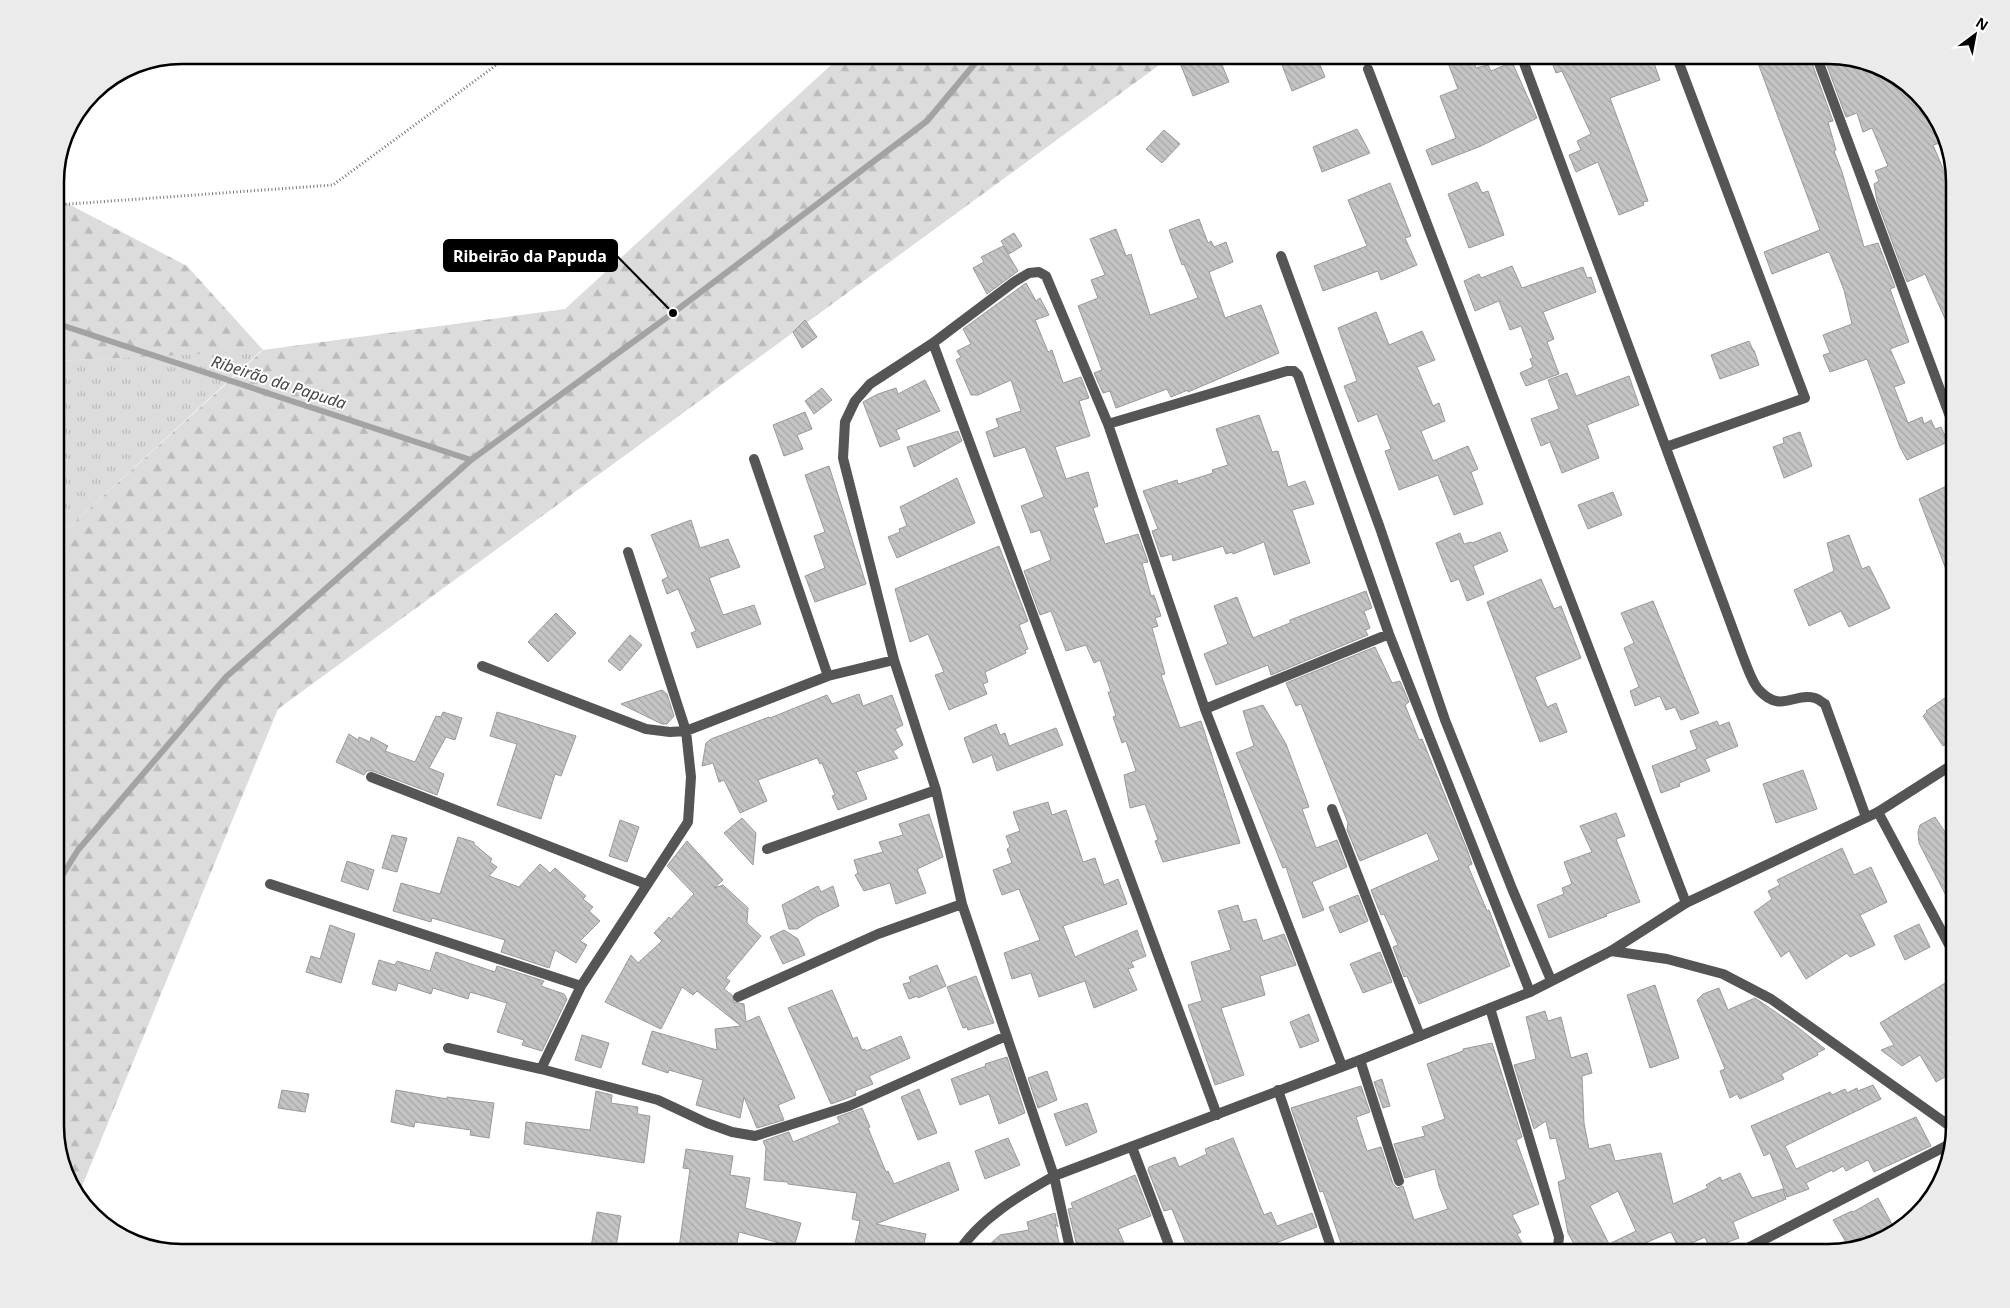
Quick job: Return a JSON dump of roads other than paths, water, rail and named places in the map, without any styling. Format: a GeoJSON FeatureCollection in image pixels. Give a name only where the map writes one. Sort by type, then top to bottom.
{"type":"FeatureCollection","features":[{"type":"Feature","properties":{"kind":"street"},"geometry":{"type":"LineString","coordinates":[[1524,64],[1742,654],[1758,690],[1774,701],[1786,702],[1807,697],[1816,698],[1825,704],[1866,817]]}},
{"type":"Feature","properties":{"kind":"street"},"geometry":{"type":"LineString","coordinates":[[1666,447],[1805,398],[1679,64]]}},
{"type":"Feature","properties":{"kind":"street"},"geometry":{"type":"LineString","coordinates":[[1819,64],[1946,406]]}},
{"type":"Feature","properties":{"kind":"street"},"geometry":{"type":"LineString","coordinates":[[1368,69],[1686,903]]}},
{"type":"Feature","properties":{"kind":"street"},"geometry":{"type":"LineString","coordinates":[[1281,256],[1380,528],[1445,720],[1513,891],[1551,980]]}},
{"type":"Feature","properties":{"kind":"street"},"geometry":{"type":"LineString","coordinates":[[1069,1244],[1054,1176],[962,904],[936,790],[894,660],[843,458],[845,422],[855,401],[870,384],[933,343],[1014,282],[1029,273],[1039,272],[1046,276],[1108,424],[1205,709],[1342,1066]]}},
{"type":"Feature","properties":{"kind":"street"},"geometry":{"type":"LineString","coordinates":[[933,343],[1217,1115]]}},
{"type":"Feature","properties":{"kind":"street"},"geometry":{"type":"LineString","coordinates":[[1108,424],[1287,371],[1298,374],[1389,634],[1530,992]]}},
{"type":"Feature","properties":{"kind":"street"},"geometry":{"type":"LineString","coordinates":[[754,459],[828,676]]}},
{"type":"Feature","properties":{"kind":"street"},"geometry":{"type":"LineString","coordinates":[[541,1068],[582,986],[646,884],[688,822],[691,777],[686,731],[628,552]]}},
{"type":"Feature","properties":{"kind":"street"},"geometry":{"type":"LineString","coordinates":[[1205,709],[1389,634]]}},
{"type":"Feature","properties":{"kind":"street"},"geometry":{"type":"LineString","coordinates":[[482,666],[646,728],[670,732],[686,731],[828,676],[894,660]]}},
{"type":"Feature","properties":{"kind":"street"},"geometry":{"type":"LineString","coordinates":[[964,1244],[979,1227],[1030,1189],[1054,1176],[1360,1060],[1530,992],[1611,951],[1686,903],[1878,812],[1946,769]]}},
{"type":"Feature","properties":{"kind":"street"},"geometry":{"type":"LineString","coordinates":[[371,778],[646,884]]}},
{"type":"Feature","properties":{"kind":"street"},"geometry":{"type":"LineString","coordinates":[[767,849],[936,790]]}},
{"type":"Feature","properties":{"kind":"street"},"geometry":{"type":"LineString","coordinates":[[1332,808],[1420,1036]]}},
{"type":"Feature","properties":{"kind":"street"},"geometry":{"type":"LineString","coordinates":[[1878,812],[1946,939]]}},
{"type":"Feature","properties":{"kind":"street"},"geometry":{"type":"LineString","coordinates":[[270,884],[582,986]]}},
{"type":"Feature","properties":{"kind":"street"},"geometry":{"type":"LineString","coordinates":[[738,997],[878,934],[962,904]]}},
{"type":"Feature","properties":{"kind":"street"},"geometry":{"type":"LineString","coordinates":[[1611,951],[1667,959],[1723,974],[1763,995],[1946,1123]]}},
{"type":"Feature","properties":{"kind":"street"},"geometry":{"type":"LineString","coordinates":[[1490,1008],[1559,1237],[1558,1244]]}},
{"type":"Feature","properties":{"kind":"street"},"geometry":{"type":"LineString","coordinates":[[448,1048],[541,1068],[658,1100],[707,1123],[732,1132],[755,1136],[849,1106],[1006,1036]]}},
{"type":"Feature","properties":{"kind":"street"},"geometry":{"type":"LineString","coordinates":[[1360,1060],[1399,1181]]}},
{"type":"Feature","properties":{"kind":"street"},"geometry":{"type":"LineString","coordinates":[[1278,1090],[1331,1244]]}},
{"type":"Feature","properties":{"kind":"street"},"geometry":{"type":"LineString","coordinates":[[1132,1147],[1169,1244]]}},
{"type":"Feature","properties":{"kind":"street"},"geometry":{"type":"LineString","coordinates":[[1756,1244],[1944,1147]]}},
{"type":"Feature","properties":{"kind":"waterway","name":"Ribeirão da Papuda"},"geometry":{"type":"LineString","coordinates":[[64,873],[78,850],[226,677],[471,460],[673,313],[927,121],[974,64]]}},
{"type":"Feature","properties":{"kind":"waterway","name":"Ribeirão da Papuda"},"geometry":{"type":"LineString","coordinates":[[64,326],[471,460]]}},
{"type":"Feature","properties":{"kind":"place","name":"Ribeirão da Papuda"},"geometry":{"type":"Point","coordinates":[673,313]}}]}
